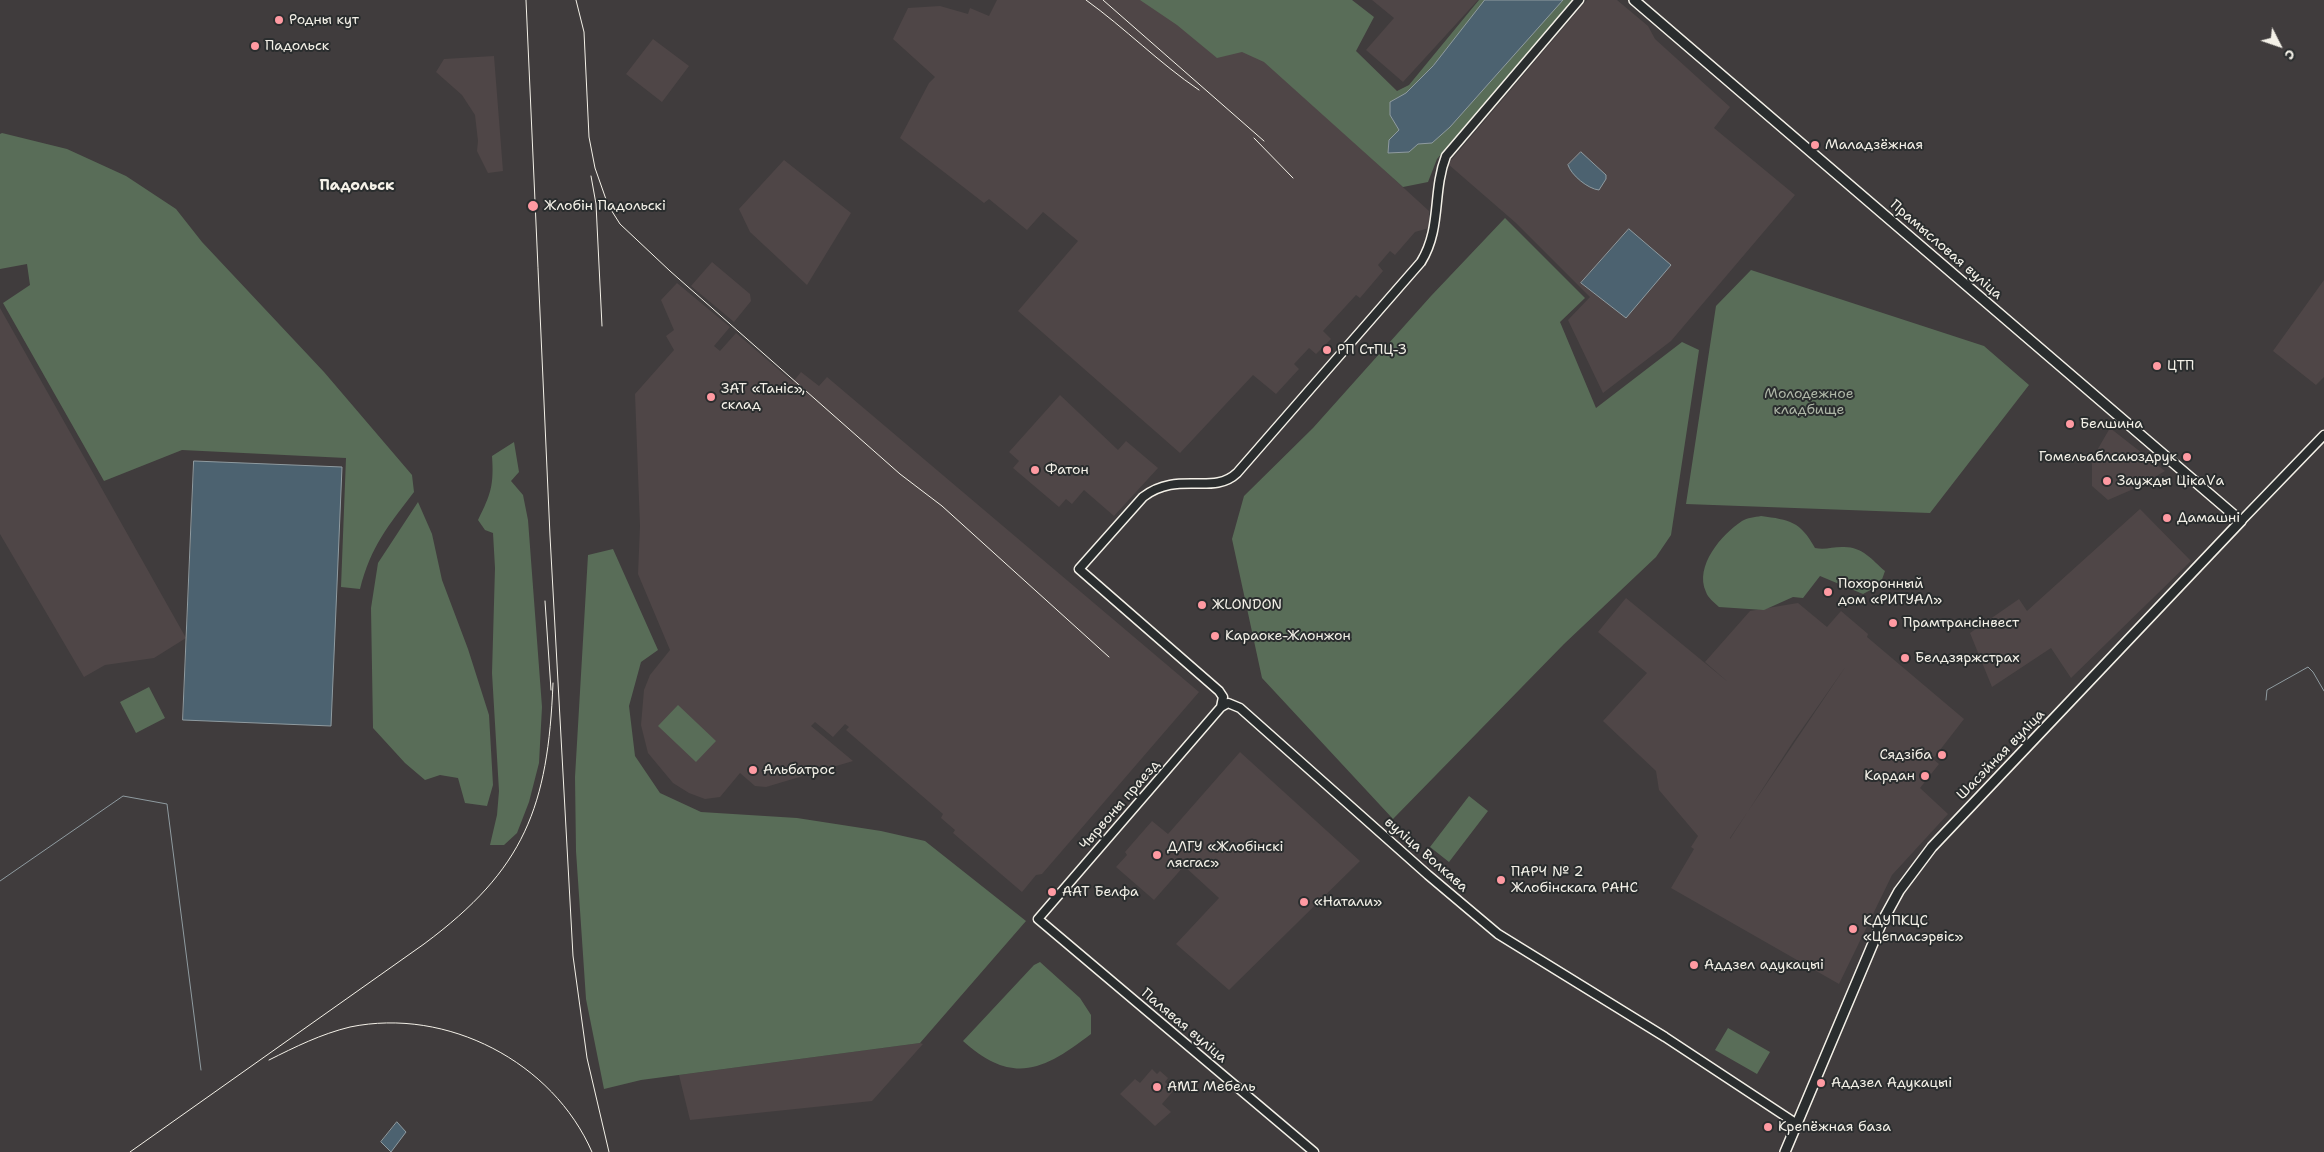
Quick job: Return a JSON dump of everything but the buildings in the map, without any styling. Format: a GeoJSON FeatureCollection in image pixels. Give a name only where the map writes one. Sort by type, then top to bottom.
{"type":"FeatureCollection","features":[{"type":"Feature","properties":{"kind":"main road","name":"Прамысловая вуліца"},"geometry":{"type":"LineString","coordinates":[[1634,0],[2241,521]]}},
{"type":"Feature","properties":{"kind":"main road","name":"Шасэйная вуліца"},"geometry":{"type":"LineString","coordinates":[[1784,1152],[1873,941],[1891,904],[1907,879],[1932,847],[2241,521]]}},
{"type":"Feature","properties":{"kind":"street"},"geometry":{"type":"LineString","coordinates":[[1222,707],[1223,697],[1220,691],[1079,569],[1144,497],[1154,489],[1176,482],[1217,484],[1228,481],[1237,474],[1420,262],[1432,241],[1435,229],[1439,179],[1446,156],[1579,0]]}},
{"type":"Feature","properties":{"kind":"street","name":"Шасэйная вуліца"},"geometry":{"type":"LineString","coordinates":[[2241,521],[2324,435]]}},
{"type":"Feature","properties":{"kind":"street","name":"вуліца Волкава"},"geometry":{"type":"LineString","coordinates":[[1222,707],[1228,703],[1240,708],[1498,934],[1665,1037],[1796,1124]]}},
{"type":"Feature","properties":{"kind":"street","name":"Чырвоны праезд"},"geometry":{"type":"LineString","coordinates":[[1038,919],[1222,707]]}},
{"type":"Feature","properties":{"kind":"street","name":"Палявая вуліца"},"geometry":{"type":"LineString","coordinates":[[1038,919],[1314,1152]]}},
{"type":"Feature","properties":{"kind":"shaded area"},"geometry":{"type":"Polygon","coordinates":[[[997,0],[1143,0],[1240,38],[1429,211],[1429,228],[1415,232],[1395,255],[1390,251],[1378,265],[1383,271],[1360,298],[1356,295],[1323,331],[1331,339],[1316,354],[1309,348],[1294,364],[1299,369],[1276,394],[1253,375],[1180,453],[1018,311],[1078,241],[1043,212],[1027,230],[989,199],[984,203],[900,138],[929,83],[935,77],[893,39],[908,8],[940,6],[968,14],[970,8],[989,16],[997,0]]]}},
{"type":"Feature","properties":{"kind":"shaded area"},"geometry":{"type":"Polygon","coordinates":[[[1372,0],[1478,0],[1403,82],[1366,50],[1394,18],[1372,0]]]}},
{"type":"Feature","properties":{"kind":"shaded area"},"geometry":{"type":"Polygon","coordinates":[[[1587,0],[1617,0],[1648,26],[1655,39],[1730,107],[1714,128],[1795,195],[1671,341],[1603,393],[1568,320],[1590,297],[1516,223],[1448,164],[1587,0]]]}},
{"type":"Feature","properties":{"kind":"shaded area"},"geometry":{"type":"Polygon","coordinates":[[[653,39],[689,66],[662,102],[626,74],[653,39]]]}},
{"type":"Feature","properties":{"kind":"shaded area"},"geometry":{"type":"Polygon","coordinates":[[[494,56],[503,171],[488,173],[477,151],[478,141],[475,115],[462,95],[436,72],[444,59],[494,56]]]}},
{"type":"Feature","properties":{"kind":"shaded area"},"geometry":{"type":"Polygon","coordinates":[[[784,160],[851,213],[807,285],[750,232],[739,209],[784,160]]]}},
{"type":"Feature","properties":{"kind":"shaded area"},"geometry":{"type":"Polygon","coordinates":[[[712,262],[750,294],[751,301],[734,322],[691,286],[712,262]]]}},
{"type":"Feature","properties":{"kind":"shaded area"},"geometry":{"type":"Polygon","coordinates":[[[2324,280],[2324,377],[2316,385],[2273,351],[2324,280]]]}},
{"type":"Feature","properties":{"kind":"shaded area"},"geometry":{"type":"Polygon","coordinates":[[[677,283],[730,327],[714,346],[720,351],[736,333],[793,382],[801,372],[819,386],[827,377],[1199,692],[1042,874],[1036,875],[1022,892],[953,833],[955,830],[941,818],[943,814],[846,730],[849,727],[845,724],[833,737],[815,722],[811,726],[853,761],[766,787],[755,786],[740,773],[720,797],[705,799],[689,793],[673,783],[648,753],[641,725],[644,690],[650,675],[670,650],[638,574],[640,526],[635,394],[674,350],[666,336],[674,330],[661,300],[677,283]]]}},
{"type":"Feature","properties":{"kind":"shaded area"},"geometry":{"type":"Polygon","coordinates":[[[0,308],[186,638],[154,658],[105,665],[84,677],[0,534],[0,308]]]}},
{"type":"Feature","properties":{"kind":"shaded area"},"geometry":{"type":"Polygon","coordinates":[[[1060,395],[1118,450],[1126,441],[1158,468],[1114,516],[1084,490],[1072,504],[1066,499],[1059,507],[1013,468],[1019,461],[1009,452],[1060,395]]]}},
{"type":"Feature","properties":{"kind":"shaded area"},"geometry":{"type":"Polygon","coordinates":[[[2110,428],[2165,471],[2138,487],[2108,500],[2092,486],[2092,459],[2110,428]]]}},
{"type":"Feature","properties":{"kind":"shaded area"},"geometry":{"type":"Polygon","coordinates":[[[2140,509],[2191,561],[2071,678],[2051,648],[1992,687],[1970,633],[2019,599],[2027,611],[2140,509]]]}},
{"type":"Feature","properties":{"kind":"shaded area"},"geometry":{"type":"Polygon","coordinates":[[[1626,598],[1728,682],[1705,662],[1750,611],[1798,603],[1827,627],[1841,611],[1868,634],[1867,637],[1964,719],[1933,759],[1939,764],[1920,788],[1948,814],[1892,875],[1839,984],[1671,888],[1694,849],[1691,847],[1698,836],[1659,790],[1656,771],[1603,721],[1647,673],[1598,632],[1626,598]],[[1846,666],[1793,742],[1748,812],[1846,666]]]}},
{"type":"Feature","properties":{"kind":"shaded area"},"geometry":{"type":"Polygon","coordinates":[[[1240,752],[1360,861],[1229,990],[1176,944],[1219,898],[1184,866],[1154,900],[1116,867],[1127,855],[1125,852],[1152,821],[1168,834],[1240,752]]]}},
{"type":"Feature","properties":{"kind":"shaded area"},"geometry":{"type":"Polygon","coordinates":[[[923,1044],[872,1101],[690,1120],[679,1075],[923,1044]]]}},
{"type":"Feature","properties":{"kind":"shaded area"},"geometry":{"type":"Polygon","coordinates":[[[1152,1069],[1157,1074],[1160,1071],[1168,1078],[1165,1082],[1174,1090],[1162,1104],[1171,1112],[1155,1126],[1120,1094],[1135,1079],[1140,1083],[1152,1069]]]}},
{"type":"Feature","properties":{"kind":"green space"},"geometry":{"type":"Polygon","coordinates":[[[1140,0],[1352,0],[1374,17],[1356,51],[1397,91],[1409,85],[1479,0],[1574,0],[1437,159],[1428,182],[1403,187],[1264,62],[1242,52],[1217,58],[1177,25],[1140,0]]]}},
{"type":"Feature","properties":{"kind":"green space"},"geometry":{"type":"Polygon","coordinates":[[[0,134],[67,149],[126,176],[176,209],[202,242],[324,372],[412,475],[414,492],[381,537],[369,560],[360,589],[341,587],[346,458],[182,450],[104,481],[3,303],[30,285],[27,264],[0,269],[0,134]]]}},
{"type":"Feature","properties":{"kind":"green space"},"geometry":{"type":"Polygon","coordinates":[[[1505,218],[1585,298],[1560,322],[1596,408],[1682,342],[1699,350],[1671,535],[1656,557],[1564,644],[1393,819],[1262,678],[1232,539],[1244,496],[1313,428],[1431,296],[1505,218]]]}},
{"type":"Feature","properties":{"kind":"green space","name":"Молодежное кладбище"},"geometry":{"type":"Polygon","coordinates":[[[1751,270],[1984,346],[2029,385],[1930,513],[1686,504],[1716,306],[1751,270]]]}},
{"type":"Feature","properties":{"kind":"green space"},"geometry":{"type":"Polygon","coordinates":[[[514,442],[519,472],[511,481],[523,495],[528,520],[542,707],[539,763],[529,802],[517,833],[504,845],[490,845],[497,815],[499,791],[492,673],[495,568],[493,533],[485,530],[478,520],[491,489],[492,456],[514,442]]]}},
{"type":"Feature","properties":{"kind":"green space"},"geometry":{"type":"Polygon","coordinates":[[[418,502],[432,534],[442,580],[468,649],[489,715],[493,785],[487,806],[465,803],[458,778],[440,775],[425,780],[405,763],[373,728],[371,608],[378,563],[418,502]]]}},
{"type":"Feature","properties":{"kind":"green space"},"geometry":{"type":"Polygon","coordinates":[[[1761,516],[1793,523],[1804,532],[1815,548],[1849,547],[1861,551],[1885,571],[1880,585],[1863,594],[1820,576],[1803,598],[1793,597],[1764,610],[1719,607],[1708,596],[1703,582],[1707,562],[1719,542],[1734,527],[1744,520],[1761,516]]]}},
{"type":"Feature","properties":{"kind":"green space"},"geometry":{"type":"Polygon","coordinates":[[[613,549],[658,650],[641,662],[629,706],[635,756],[660,793],[701,812],[797,818],[881,831],[925,841],[1026,921],[920,1043],[641,1080],[604,1089],[586,999],[576,851],[575,777],[588,555],[613,549]]]}},
{"type":"Feature","properties":{"kind":"green space"},"geometry":{"type":"Polygon","coordinates":[[[149,687],[165,718],[136,733],[120,702],[149,687]]]}},
{"type":"Feature","properties":{"kind":"green space"},"geometry":{"type":"Polygon","coordinates":[[[678,705],[716,741],[696,762],[658,726],[678,705]]]}},
{"type":"Feature","properties":{"kind":"green space"},"geometry":{"type":"Polygon","coordinates":[[[1469,796],[1488,811],[1449,862],[1430,847],[1469,796]]]}},
{"type":"Feature","properties":{"kind":"green space"},"geometry":{"type":"Polygon","coordinates":[[[1040,962],[1080,998],[1091,1015],[1091,1034],[1058,1057],[1043,1064],[1028,1068],[1013,1068],[997,1064],[981,1055],[963,1041],[1034,965],[1040,962]]]}},
{"type":"Feature","properties":{"kind":"green space"},"geometry":{"type":"Polygon","coordinates":[[[1728,1028],[1770,1052],[1757,1074],[1715,1050],[1728,1028]]]}},
{"type":"Feature","properties":{"kind":"water"},"geometry":{"type":"Polygon","coordinates":[[[1485,0],[1563,0],[1450,127],[1432,143],[1418,144],[1409,152],[1388,153],[1389,140],[1399,130],[1390,115],[1390,102],[1406,93],[1433,66],[1485,0]]]}},
{"type":"Feature","properties":{"kind":"water"},"geometry":{"type":"Polygon","coordinates":[[[1581,152],[1606,175],[1606,179],[1599,190],[1585,184],[1576,177],[1568,165],[1581,152]]]}},
{"type":"Feature","properties":{"kind":"water"},"geometry":{"type":"Polygon","coordinates":[[[1629,229],[1671,265],[1626,318],[1581,283],[1629,229]]]}},
{"type":"Feature","properties":{"kind":"water"},"geometry":{"type":"Polygon","coordinates":[[[194,461],[342,467],[331,726],[183,720],[194,461]]]}},
{"type":"Feature","properties":{"kind":"water"},"geometry":{"type":"Polygon","coordinates":[[[397,1122],[406,1132],[391,1152],[381,1142],[397,1122]]]}},
{"type":"Feature","properties":{"kind":"waterway"},"geometry":{"type":"LineString","coordinates":[[2266,700],[2267,690],[2308,667],[2324,691]]}},
{"type":"Feature","properties":{"kind":"waterway"},"geometry":{"type":"LineString","coordinates":[[0,881],[123,796],[167,804],[201,1070]]}},
{"type":"Feature","properties":{"kind":"railway"},"geometry":{"type":"LineString","coordinates":[[526,0],[550,536],[573,956],[587,1058],[609,1152]]}},
{"type":"Feature","properties":{"kind":"railway"},"geometry":{"type":"LineString","coordinates":[[576,0],[584,32],[589,137],[595,168],[608,205],[620,224],[670,271],[900,474],[942,506],[1109,657]]}},
{"type":"Feature","properties":{"kind":"railway"},"geometry":{"type":"LineString","coordinates":[[1086,0],[1199,90]]}},
{"type":"Feature","properties":{"kind":"railway"},"geometry":{"type":"LineString","coordinates":[[1103,0],[1264,141]]}},
{"type":"Feature","properties":{"kind":"railway"},"geometry":{"type":"LineString","coordinates":[[1254,138],[1293,178]]}},
{"type":"Feature","properties":{"kind":"railway"},"geometry":{"type":"LineString","coordinates":[[591,176],[596,204],[602,326]]}},
{"type":"Feature","properties":{"kind":"railway"},"geometry":{"type":"LineString","coordinates":[[545,601],[551,690]]}},
{"type":"Feature","properties":{"kind":"railway"},"geometry":{"type":"LineString","coordinates":[[130,1152],[424,944],[458,916],[486,889],[508,861],[524,832],[537,800],[545,766],[553,683]]}},
{"type":"Feature","properties":{"kind":"railway"},"geometry":{"type":"LineString","coordinates":[[269,1060],[318,1037],[350,1027],[387,1023],[423,1025],[459,1034],[493,1048],[524,1068],[551,1092],[574,1120],[592,1152]]}},
{"type":"Feature","properties":{"kind":"place","name":"Родны кут"},"geometry":{"type":"Point","coordinates":[279,20]}},
{"type":"Feature","properties":{"kind":"place","name":"Падольск"},"geometry":{"type":"Point","coordinates":[255,46]}},
{"type":"Feature","properties":{"kind":"place","name":"Маладзёжная"},"geometry":{"type":"Point","coordinates":[1815,145]}},
{"type":"Feature","properties":{"kind":"place","name":"Жлобін Падольскі"},"geometry":{"type":"Point","coordinates":[533,206]}},
{"type":"Feature","properties":{"kind":"place","name":"РП СтПЦ-3"},"geometry":{"type":"Point","coordinates":[1327,350]}},
{"type":"Feature","properties":{"kind":"place","name":"ЦТП"},"geometry":{"type":"Point","coordinates":[2157,366]}},
{"type":"Feature","properties":{"kind":"place","name":"ЗАТ «Таніс», склад"},"geometry":{"type":"Point","coordinates":[711,397]}},
{"type":"Feature","properties":{"kind":"place","name":"Белшина"},"geometry":{"type":"Point","coordinates":[2070,424]}},
{"type":"Feature","properties":{"kind":"place","name":"Гомельаблсаюздрук"},"geometry":{"type":"Point","coordinates":[2187,457]}},
{"type":"Feature","properties":{"kind":"place","name":"Фатон"},"geometry":{"type":"Point","coordinates":[1035,470]}},
{"type":"Feature","properties":{"kind":"place","name":"Заужды ЦікаVа"},"geometry":{"type":"Point","coordinates":[2107,481]}},
{"type":"Feature","properties":{"kind":"place","name":"Дамашні"},"geometry":{"type":"Point","coordinates":[2167,518]}},
{"type":"Feature","properties":{"kind":"place","name":"Похоронный дом «РИТУАЛ»"},"geometry":{"type":"Point","coordinates":[1828,592]}},
{"type":"Feature","properties":{"kind":"place","name":"ЖLONDON"},"geometry":{"type":"Point","coordinates":[1202,605]}},
{"type":"Feature","properties":{"kind":"place","name":"Прамтрансінвест"},"geometry":{"type":"Point","coordinates":[1893,623]}},
{"type":"Feature","properties":{"kind":"place","name":"Караоке-Жлонжон"},"geometry":{"type":"Point","coordinates":[1215,636]}},
{"type":"Feature","properties":{"kind":"place","name":"Белдзяржстрах"},"geometry":{"type":"Point","coordinates":[1905,658]}},
{"type":"Feature","properties":{"kind":"place","name":"Сядзіба"},"geometry":{"type":"Point","coordinates":[1942,755]}},
{"type":"Feature","properties":{"kind":"place","name":"Альбатрос"},"geometry":{"type":"Point","coordinates":[753,770]}},
{"type":"Feature","properties":{"kind":"place","name":"Кардан"},"geometry":{"type":"Point","coordinates":[1925,776]}},
{"type":"Feature","properties":{"kind":"place","name":"ДЛГУ «Жлобінскі лясгас»"},"geometry":{"type":"Point","coordinates":[1157,855]}},
{"type":"Feature","properties":{"kind":"place","name":"ПАРЧ № 2 Жлобінскага РАНС"},"geometry":{"type":"Point","coordinates":[1501,880]}},
{"type":"Feature","properties":{"kind":"place","name":"ААТ Белфа"},"geometry":{"type":"Point","coordinates":[1052,892]}},
{"type":"Feature","properties":{"kind":"place","name":"«Натали»"},"geometry":{"type":"Point","coordinates":[1304,902]}},
{"type":"Feature","properties":{"kind":"place","name":"КДУПКЦС «Цепласэрвіс»"},"geometry":{"type":"Point","coordinates":[1853,929]}},
{"type":"Feature","properties":{"kind":"place","name":"Аддзел адукацыі"},"geometry":{"type":"Point","coordinates":[1694,965]}},
{"type":"Feature","properties":{"kind":"place","name":"Аддзел Адукацыі"},"geometry":{"type":"Point","coordinates":[1821,1083]}},
{"type":"Feature","properties":{"kind":"place","name":"AMI Мебель"},"geometry":{"type":"Point","coordinates":[1157,1087]}},
{"type":"Feature","properties":{"kind":"place","name":"Крепёжная база"},"geometry":{"type":"Point","coordinates":[1768,1127]}},
{"type":"Feature","properties":{"kind":"district","name":"Падольск"},"geometry":{"type":"Point","coordinates":[357,186]}}]}
